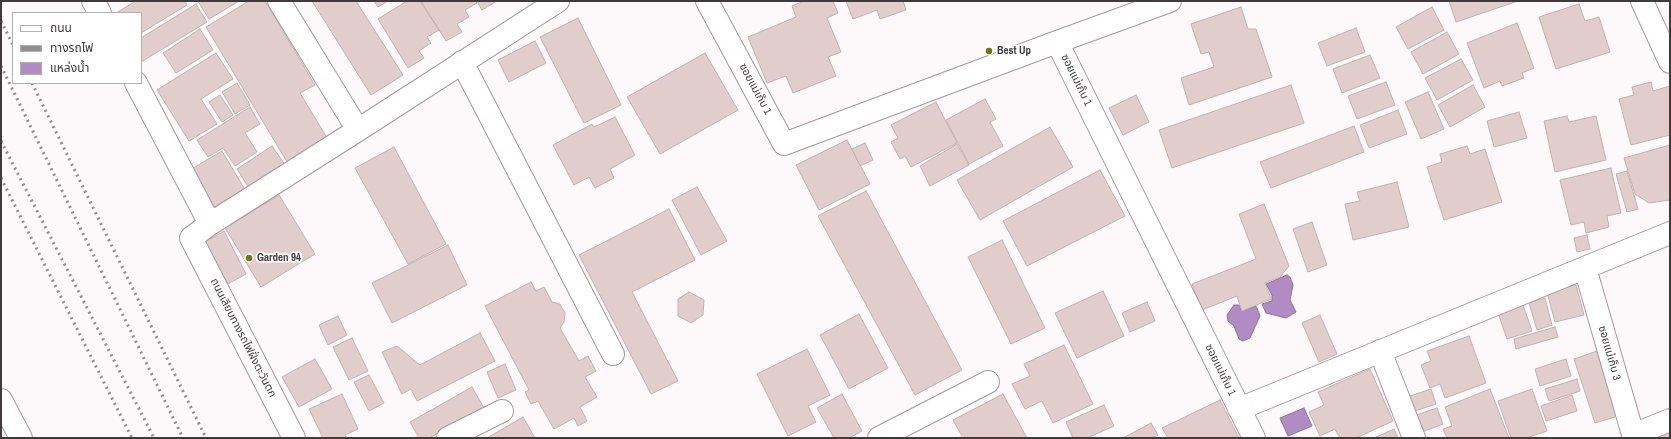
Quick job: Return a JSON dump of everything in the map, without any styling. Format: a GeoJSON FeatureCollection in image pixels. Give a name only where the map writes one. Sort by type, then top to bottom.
{"type":"FeatureCollection","features":[{"type":"Feature","properties":{"kind":"street"},"geometry":{"type":"LineString","coordinates":[[93,1],[99,12]]}},
{"type":"Feature","properties":{"kind":"street"},"geometry":{"type":"LineString","coordinates":[[279,1],[358,130]]}},
{"type":"Feature","properties":{"kind":"street"},"geometry":{"type":"LineString","coordinates":[[137,84],[210,224],[558,1]]}},
{"type":"Feature","properties":{"kind":"street","name":"ซอยแม่เก็บ 1"},"geometry":{"type":"LineString","coordinates":[[707,1],[784,144],[1057,42],[1254,438]]}},
{"type":"Feature","properties":{"kind":"street"},"geometry":{"type":"LineString","coordinates":[[1057,42],[1170,1]]}},
{"type":"Feature","properties":{"kind":"street"},"geometry":{"type":"LineString","coordinates":[[1642,1],[1670,62]]}},
{"type":"Feature","properties":{"kind":"street"},"geometry":{"type":"LineString","coordinates":[[462,62],[613,354]]}},
{"type":"Feature","properties":{"kind":"street","name":"ถนนเลียบทางรถไฟฝั่งตะวันตก"},"geometry":{"type":"LineString","coordinates":[[210,224],[191,238],[294,438]]}},
{"type":"Feature","properties":{"kind":"street"},"geometry":{"type":"LineString","coordinates":[[1239,409],[1670,233]]}},
{"type":"Feature","properties":{"kind":"street","name":"ซอยแม่เก็บ 3"},"geometry":{"type":"LineString","coordinates":[[1585,268],[1633,436]]}},
{"type":"Feature","properties":{"kind":"street"},"geometry":{"type":"LineString","coordinates":[[1380,351],[1414,438]]}},
{"type":"Feature","properties":{"kind":"street"},"geometry":{"type":"LineString","coordinates":[[878,438],[988,382]]}},
{"type":"Feature","properties":{"kind":"street"},"geometry":{"type":"LineString","coordinates":[[1,400],[21,438]]}},
{"type":"Feature","properties":{"kind":"street"},"geometry":{"type":"LineString","coordinates":[[448,438],[502,411]]}},
{"type":"Feature","properties":{"kind":"street"},"geometry":{"type":"LineString","coordinates":[[1633,436],[1670,420]]}},
{"type":"Feature","properties":{"kind":"water"},"geometry":{"type":"Polygon","coordinates":[[[1287,275],[1290,277],[1293,285],[1290,300],[1296,312],[1286,318],[1266,313],[1262,304],[1272,301],[1272,295],[1266,284],[1287,275]]]}},
{"type":"Feature","properties":{"kind":"water"},"geometry":{"type":"Polygon","coordinates":[[[1234,305],[1239,305],[1242,311],[1256,306],[1260,316],[1250,338],[1243,341],[1239,339],[1234,326],[1228,321],[1227,315],[1234,305]]]}},
{"type":"Feature","properties":{"kind":"water"},"geometry":{"type":"Polygon","coordinates":[[[1304,408],[1312,426],[1288,436],[1280,418],[1304,408]]]}},
{"type":"Feature","properties":{"kind":"building"},"geometry":{"type":"Polygon","coordinates":[[[136,1],[185,1],[187,5],[142,32],[142,12],[118,12],[136,1]]]}},
{"type":"Feature","properties":{"kind":"building"},"geometry":{"type":"Polygon","coordinates":[[[198,1],[239,1],[209,19],[198,1]]]}},
{"type":"Feature","properties":{"kind":"building"},"geometry":{"type":"Polygon","coordinates":[[[249,1],[265,1],[315,85],[300,93],[329,141],[289,165],[206,27],[249,1]]]}},
{"type":"Feature","properties":{"kind":"building"},"geometry":{"type":"Polygon","coordinates":[[[312,1],[356,1],[403,75],[371,95],[312,1]]]}},
{"type":"Feature","properties":{"kind":"building"},"geometry":{"type":"Polygon","coordinates":[[[374,1],[388,1],[378,7],[374,1]]]}},
{"type":"Feature","properties":{"kind":"building"},"geometry":{"type":"Polygon","coordinates":[[[407,1],[420,1],[439,30],[427,37],[431,43],[419,51],[424,58],[408,68],[378,19],[407,1]]]}},
{"type":"Feature","properties":{"kind":"building"},"geometry":{"type":"Polygon","coordinates":[[[421,1],[475,1],[477,3],[465,10],[469,17],[457,24],[462,32],[446,41],[421,1]]]}},
{"type":"Feature","properties":{"kind":"building"},"geometry":{"type":"Polygon","coordinates":[[[477,1],[497,1],[482,10],[477,1]]]}},
{"type":"Feature","properties":{"kind":"building"},"geometry":{"type":"Polygon","coordinates":[[[804,1],[833,1],[838,13],[827,18],[841,52],[828,57],[836,76],[793,93],[786,76],[767,83],[748,37],[796,17],[792,6],[804,1]]]}},
{"type":"Feature","properties":{"kind":"building"},"geometry":{"type":"Polygon","coordinates":[[[846,1],[903,1],[906,10],[880,19],[877,10],[853,19],[846,1]]]}},
{"type":"Feature","properties":{"kind":"building"},"geometry":{"type":"Polygon","coordinates":[[[1449,1],[1518,1],[1456,22],[1449,1]]]}},
{"type":"Feature","properties":{"kind":"building"},"geometry":{"type":"Polygon","coordinates":[[[196,4],[207,22],[142,61],[142,37],[196,4]]]}},
{"type":"Feature","properties":{"kind":"building"},"geometry":{"type":"Polygon","coordinates":[[[1579,4],[1585,21],[1599,17],[1610,52],[1556,69],[1539,17],[1579,4]]]}},
{"type":"Feature","properties":{"kind":"building"},"geometry":{"type":"Polygon","coordinates":[[[1241,7],[1248,29],[1256,29],[1272,77],[1189,105],[1181,78],[1214,67],[1209,52],[1201,54],[1191,24],[1241,7]]]}},
{"type":"Feature","properties":{"kind":"building"},"geometry":{"type":"Polygon","coordinates":[[[1432,7],[1444,30],[1408,49],[1396,27],[1432,7]]]}},
{"type":"Feature","properties":{"kind":"building"},"geometry":{"type":"Polygon","coordinates":[[[578,18],[621,105],[584,123],[540,37],[578,18]]]}},
{"type":"Feature","properties":{"kind":"building"},"geometry":{"type":"Polygon","coordinates":[[[1517,23],[1534,68],[1522,73],[1524,78],[1502,86],[1500,81],[1484,88],[1467,43],[1517,23]]]}},
{"type":"Feature","properties":{"kind":"building"},"geometry":{"type":"Polygon","coordinates":[[[1356,28],[1365,52],[1327,66],[1318,43],[1356,28]]]}},
{"type":"Feature","properties":{"kind":"building"},"geometry":{"type":"Polygon","coordinates":[[[200,29],[213,50],[176,73],[163,53],[200,29]]]}},
{"type":"Feature","properties":{"kind":"building"},"geometry":{"type":"Polygon","coordinates":[[[1447,32],[1459,54],[1423,74],[1411,52],[1447,32]]]}},
{"type":"Feature","properties":{"kind":"building"},"geometry":{"type":"Polygon","coordinates":[[[535,41],[546,63],[509,82],[498,60],[535,41]]]}},
{"type":"Feature","properties":{"kind":"building"},"geometry":{"type":"Polygon","coordinates":[[[216,53],[233,79],[201,99],[217,124],[189,141],[157,90],[216,53]]]}},
{"type":"Feature","properties":{"kind":"building"},"geometry":{"type":"Polygon","coordinates":[[[705,53],[738,110],[660,154],[627,97],[705,53]]]}},
{"type":"Feature","properties":{"kind":"building"},"geometry":{"type":"Polygon","coordinates":[[[1370,55],[1380,78],[1342,93],[1333,69],[1370,55]]]}},
{"type":"Feature","properties":{"kind":"building"},"geometry":{"type":"Polygon","coordinates":[[[1461,59],[1473,80],[1437,100],[1425,78],[1461,59]]]}},
{"type":"Feature","properties":{"kind":"building"},"geometry":{"type":"Polygon","coordinates":[[[1386,82],[1395,105],[1357,119],[1348,96],[1386,82]]]}},
{"type":"Feature","properties":{"kind":"building"},"geometry":{"type":"Polygon","coordinates":[[[1651,82],[1653,91],[1670,86],[1670,135],[1631,145],[1619,99],[1634,95],[1632,87],[1651,82]]]}},
{"type":"Feature","properties":{"kind":"building"},"geometry":{"type":"Polygon","coordinates":[[[237,83],[250,105],[235,114],[222,92],[237,83]]]}},
{"type":"Feature","properties":{"kind":"building"},"geometry":{"type":"Polygon","coordinates":[[[1291,85],[1304,123],[1172,168],[1159,130],[1291,85]]]}},
{"type":"Feature","properties":{"kind":"building"},"geometry":{"type":"Polygon","coordinates":[[[1473,85],[1485,107],[1450,127],[1438,105],[1473,85]]]}},
{"type":"Feature","properties":{"kind":"building"},"geometry":{"type":"Polygon","coordinates":[[[1428,92],[1444,129],[1421,139],[1405,102],[1428,92]]]}},
{"type":"Feature","properties":{"kind":"building"},"geometry":{"type":"Polygon","coordinates":[[[220,95],[233,115],[222,122],[209,102],[220,95]]]}},
{"type":"Feature","properties":{"kind":"building"},"geometry":{"type":"Polygon","coordinates":[[[1136,95],[1149,122],[1123,135],[1109,108],[1136,95]]]}},
{"type":"Feature","properties":{"kind":"building"},"geometry":{"type":"Polygon","coordinates":[[[985,99],[996,119],[990,122],[1003,146],[969,164],[946,120],[985,99]]]}},
{"type":"Feature","properties":{"kind":"building"},"geometry":{"type":"Polygon","coordinates":[[[936,102],[957,143],[911,167],[905,156],[900,159],[891,142],[898,138],[891,125],[936,102]]]}},
{"type":"Feature","properties":{"kind":"building"},"geometry":{"type":"Polygon","coordinates":[[[250,107],[260,124],[245,133],[257,152],[235,166],[223,148],[208,157],[197,140],[250,107]]]}},
{"type":"Feature","properties":{"kind":"building"},"geometry":{"type":"Polygon","coordinates":[[[1398,110],[1407,134],[1369,148],[1360,125],[1398,110]]]}},
{"type":"Feature","properties":{"kind":"building"},"geometry":{"type":"Polygon","coordinates":[[[1519,112],[1527,138],[1494,147],[1487,121],[1519,112]]]}},
{"type":"Feature","properties":{"kind":"building"},"geometry":{"type":"Polygon","coordinates":[[[1567,116],[1569,122],[1596,116],[1606,160],[1555,172],[1544,121],[1567,116]]]}},
{"type":"Feature","properties":{"kind":"building"},"geometry":{"type":"Polygon","coordinates":[[[615,117],[635,155],[610,169],[614,178],[595,188],[589,177],[574,185],[553,145],[592,124],[594,127],[615,117]]]}},
{"type":"Feature","properties":{"kind":"building"},"geometry":{"type":"Polygon","coordinates":[[[1354,126],[1364,152],[1271,188],[1260,162],[1354,126]]]}},
{"type":"Feature","properties":{"kind":"building"},"geometry":{"type":"Polygon","coordinates":[[[1050,127],[1073,167],[980,220],[957,180],[1050,127]]]}},
{"type":"Feature","properties":{"kind":"building"},"geometry":{"type":"Polygon","coordinates":[[[847,140],[870,184],[819,210],[796,165],[847,140]]]}},
{"type":"Feature","properties":{"kind":"building"},"geometry":{"type":"Polygon","coordinates":[[[865,143],[873,160],[860,166],[852,149],[865,143]]]}},
{"type":"Feature","properties":{"kind":"building"},"geometry":{"type":"Polygon","coordinates":[[[957,144],[969,165],[930,186],[920,166],[957,144]]]}},
{"type":"Feature","properties":{"kind":"building"},"geometry":{"type":"Polygon","coordinates":[[[1670,145],[1670,200],[1649,203],[1635,194],[1624,158],[1670,145]]]}},
{"type":"Feature","properties":{"kind":"building"},"geometry":{"type":"Polygon","coordinates":[[[272,146],[286,166],[250,190],[237,169],[272,146]]]}},
{"type":"Feature","properties":{"kind":"building"},"geometry":{"type":"Polygon","coordinates":[[[1467,146],[1470,154],[1485,149],[1502,202],[1444,220],[1427,167],[1442,162],[1440,154],[1467,146]]]}},
{"type":"Feature","properties":{"kind":"building"},"geometry":{"type":"Polygon","coordinates":[[[394,147],[446,244],[408,264],[355,168],[394,147]]]}},
{"type":"Feature","properties":{"kind":"building"},"geometry":{"type":"Polygon","coordinates":[[[222,151],[247,193],[216,212],[190,170],[222,151]]]}},
{"type":"Feature","properties":{"kind":"building"},"geometry":{"type":"Polygon","coordinates":[[[1611,168],[1621,213],[1607,216],[1609,227],[1586,233],[1584,222],[1571,225],[1560,180],[1611,168]]]}},
{"type":"Feature","properties":{"kind":"building"},"geometry":{"type":"Polygon","coordinates":[[[1100,170],[1125,216],[1027,266],[1003,221],[1100,170]]]}},
{"type":"Feature","properties":{"kind":"building"},"geometry":{"type":"Polygon","coordinates":[[[1627,171],[1638,209],[1627,212],[1616,174],[1627,171]]]}},
{"type":"Feature","properties":{"kind":"building"},"geometry":{"type":"Polygon","coordinates":[[[1397,182],[1409,227],[1353,240],[1345,204],[1360,201],[1357,192],[1397,182]]]}},
{"type":"Feature","properties":{"kind":"building"},"geometry":{"type":"Polygon","coordinates":[[[697,187],[727,241],[701,255],[672,200],[697,187]]]}},
{"type":"Feature","properties":{"kind":"building"},"geometry":{"type":"Polygon","coordinates":[[[866,191],[962,370],[915,395],[818,216],[866,191]]]}},
{"type":"Feature","properties":{"kind":"building"},"geometry":{"type":"Polygon","coordinates":[[[279,195],[315,254],[261,287],[225,228],[279,195]]]}},
{"type":"Feature","properties":{"kind":"building"},"geometry":{"type":"Polygon","coordinates":[[[1264,204],[1289,266],[1280,277],[1265,283],[1271,299],[1242,311],[1237,296],[1202,310],[1192,284],[1256,259],[1239,214],[1264,204]]]}},
{"type":"Feature","properties":{"kind":"building"},"geometry":{"type":"Polygon","coordinates":[[[669,209],[695,260],[632,292],[678,381],[651,394],[579,255],[669,209]]]}},
{"type":"Feature","properties":{"kind":"building"},"geometry":{"type":"Polygon","coordinates":[[[1312,222],[1327,265],[1308,272],[1293,229],[1312,222]]]}},
{"type":"Feature","properties":{"kind":"building"},"geometry":{"type":"Polygon","coordinates":[[[224,231],[246,274],[224,286],[201,244],[224,231]]]}},
{"type":"Feature","properties":{"kind":"building"},"geometry":{"type":"Polygon","coordinates":[[[1587,235],[1590,249],[1577,252],[1574,238],[1587,235]]]}},
{"type":"Feature","properties":{"kind":"building"},"geometry":{"type":"Polygon","coordinates":[[[1002,240],[1045,328],[1011,344],[968,257],[1002,240]]]}},
{"type":"Feature","properties":{"kind":"building"},"geometry":{"type":"Polygon","coordinates":[[[448,245],[467,285],[392,323],[372,283],[448,245]]]}},
{"type":"Feature","properties":{"kind":"building"},"geometry":{"type":"Polygon","coordinates":[[[531,282],[536,291],[544,287],[552,302],[560,304],[565,313],[564,322],[560,328],[579,361],[588,356],[596,371],[585,377],[597,397],[580,407],[587,421],[578,426],[574,418],[554,429],[538,401],[531,404],[525,392],[529,390],[485,306],[531,282]]]}},
{"type":"Feature","properties":{"kind":"building"},"geometry":{"type":"Polygon","coordinates":[[[1576,285],[1584,315],[1555,322],[1547,292],[1576,285]]]}},
{"type":"Feature","properties":{"kind":"building"},"geometry":{"type":"Polygon","coordinates":[[[1103,291],[1124,336],[1077,358],[1055,313],[1103,291]]]}},
{"type":"Feature","properties":{"kind":"building"},"geometry":{"type":"Polygon","coordinates":[[[689,292],[704,300],[703,315],[691,323],[678,316],[678,299],[689,292]]]}},
{"type":"Feature","properties":{"kind":"building"},"geometry":{"type":"Polygon","coordinates":[[[1545,298],[1552,325],[1537,330],[1529,303],[1545,298]]]}},
{"type":"Feature","properties":{"kind":"building"},"geometry":{"type":"Polygon","coordinates":[[[1147,302],[1155,321],[1130,332],[1122,313],[1147,302]]]}},
{"type":"Feature","properties":{"kind":"building"},"geometry":{"type":"Polygon","coordinates":[[[1522,302],[1532,331],[1507,339],[1497,310],[1522,302]]]}},
{"type":"Feature","properties":{"kind":"building"},"geometry":{"type":"Polygon","coordinates":[[[859,314],[888,368],[849,389],[820,335],[859,314]]]}},
{"type":"Feature","properties":{"kind":"building"},"geometry":{"type":"Polygon","coordinates":[[[1320,315],[1337,354],[1319,362],[1302,323],[1320,315]]]}},
{"type":"Feature","properties":{"kind":"building"},"geometry":{"type":"Polygon","coordinates":[[[338,316],[347,335],[328,345],[319,325],[338,316]]]}},
{"type":"Feature","properties":{"kind":"building"},"geometry":{"type":"Polygon","coordinates":[[[1555,327],[1558,337],[1516,349],[1514,339],[1555,327]]]}},
{"type":"Feature","properties":{"kind":"building"},"geometry":{"type":"Polygon","coordinates":[[[480,333],[495,361],[417,401],[411,389],[402,394],[382,352],[397,346],[420,365],[480,333]]]}},
{"type":"Feature","properties":{"kind":"building"},"geometry":{"type":"Polygon","coordinates":[[[1469,336],[1486,383],[1445,398],[1440,384],[1430,388],[1421,365],[1431,361],[1427,351],[1469,336]]]}},
{"type":"Feature","properties":{"kind":"building"},"geometry":{"type":"Polygon","coordinates":[[[352,338],[368,371],[349,380],[333,347],[352,338]]]}},
{"type":"Feature","properties":{"kind":"building"},"geometry":{"type":"Polygon","coordinates":[[[1064,345],[1093,404],[1053,423],[1042,401],[1025,409],[1012,384],[1030,376],[1024,364],[1064,345]]]}},
{"type":"Feature","properties":{"kind":"building"},"geometry":{"type":"Polygon","coordinates":[[[807,349],[830,395],[808,406],[816,422],[788,436],[757,374],[807,349]]]}},
{"type":"Feature","properties":{"kind":"building"},"geometry":{"type":"Polygon","coordinates":[[[1597,351],[1618,416],[1595,423],[1574,359],[1597,351]]]}},
{"type":"Feature","properties":{"kind":"building"},"geometry":{"type":"Polygon","coordinates":[[[315,359],[332,389],[299,407],[282,377],[315,359]]]}},
{"type":"Feature","properties":{"kind":"building"},"geometry":{"type":"Polygon","coordinates":[[[1566,359],[1571,376],[1540,386],[1535,369],[1566,359]]]}},
{"type":"Feature","properties":{"kind":"building"},"geometry":{"type":"Polygon","coordinates":[[[505,364],[516,390],[498,398],[487,372],[505,364]]]}},
{"type":"Feature","properties":{"kind":"building"},"geometry":{"type":"Polygon","coordinates":[[[1370,369],[1393,421],[1356,438],[1340,438],[1335,429],[1320,436],[1309,412],[1324,405],[1318,392],[1370,369]]]}},
{"type":"Feature","properties":{"kind":"building"},"geometry":{"type":"Polygon","coordinates":[[[369,375],[384,403],[369,411],[354,382],[369,375]]]}},
{"type":"Feature","properties":{"kind":"building"},"geometry":{"type":"Polygon","coordinates":[[[1577,379],[1580,391],[1549,401],[1545,389],[1577,379]]]}},
{"type":"Feature","properties":{"kind":"building"},"geometry":{"type":"Polygon","coordinates":[[[472,387],[484,408],[429,438],[419,438],[410,422],[472,387]]]}},
{"type":"Feature","properties":{"kind":"building"},"geometry":{"type":"Polygon","coordinates":[[[1431,389],[1436,404],[1412,412],[1407,397],[1431,389]]]}},
{"type":"Feature","properties":{"kind":"building"},"geometry":{"type":"Polygon","coordinates":[[[1490,389],[1509,438],[1447,438],[1443,429],[1452,426],[1445,407],[1490,389]]]}},
{"type":"Feature","properties":{"kind":"building"},"geometry":{"type":"Polygon","coordinates":[[[1532,389],[1547,431],[1526,438],[1511,438],[1498,401],[1532,389]]]}},
{"type":"Feature","properties":{"kind":"building"},"geometry":{"type":"Polygon","coordinates":[[[342,394],[358,429],[345,435],[347,438],[323,438],[309,409],[342,394]]]}},
{"type":"Feature","properties":{"kind":"building"},"geometry":{"type":"Polygon","coordinates":[[[842,394],[862,431],[849,438],[834,438],[817,408],[842,394]]]}},
{"type":"Feature","properties":{"kind":"building"},"geometry":{"type":"Polygon","coordinates":[[[1003,394],[1027,438],[963,438],[953,420],[1003,394]]]}},
{"type":"Feature","properties":{"kind":"building"},"geometry":{"type":"Polygon","coordinates":[[[1572,395],[1577,411],[1546,421],[1541,406],[1572,395]]]}},
{"type":"Feature","properties":{"kind":"building"},"geometry":{"type":"Polygon","coordinates":[[[1220,400],[1239,438],[1168,438],[1162,428],[1220,400]]]}},
{"type":"Feature","properties":{"kind":"building"},"geometry":{"type":"Polygon","coordinates":[[[1104,405],[1114,426],[1087,438],[1073,438],[1066,422],[1104,405]]]}},
{"type":"Feature","properties":{"kind":"building"},"geometry":{"type":"Polygon","coordinates":[[[1437,408],[1443,424],[1422,432],[1416,415],[1437,408]]]}},
{"type":"Feature","properties":{"kind":"building"},"geometry":{"type":"Polygon","coordinates":[[[523,417],[535,438],[487,438],[523,417]]]}},
{"type":"Feature","properties":{"kind":"building"},"geometry":{"type":"Polygon","coordinates":[[[1151,423],[1158,435],[1152,438],[1123,438],[1151,423]]]}},
{"type":"Feature","properties":{"kind":"building"},"geometry":{"type":"Polygon","coordinates":[[[1394,429],[1398,438],[1374,438],[1394,429]]]}},
{"type":"Feature","properties":{"kind":"building"},"geometry":{"type":"Polygon","coordinates":[[[1670,431],[1670,438],[1652,438],[1670,431]]]}},
{"type":"Feature","properties":{"kind":"railway"},"geometry":{"type":"LineString","coordinates":[[1,21],[12,43]]}},
{"type":"Feature","properties":{"kind":"railway"},"geometry":{"type":"LineString","coordinates":[[1,66],[183,438]]}},
{"type":"Feature","properties":{"kind":"railway"},"geometry":{"type":"LineString","coordinates":[[32,84],[206,438]]}},
{"type":"Feature","properties":{"kind":"railway"},"geometry":{"type":"LineString","coordinates":[[1,141],[154,438]]}},
{"type":"Feature","properties":{"kind":"railway"},"geometry":{"type":"LineString","coordinates":[[1,178],[132,438]]}},
{"type":"Feature","properties":{"kind":"place","name":"Best Up"},"geometry":{"type":"Point","coordinates":[989,51]}},
{"type":"Feature","properties":{"kind":"place","name":"Garden 94"},"geometry":{"type":"Point","coordinates":[249,258]}}]}
